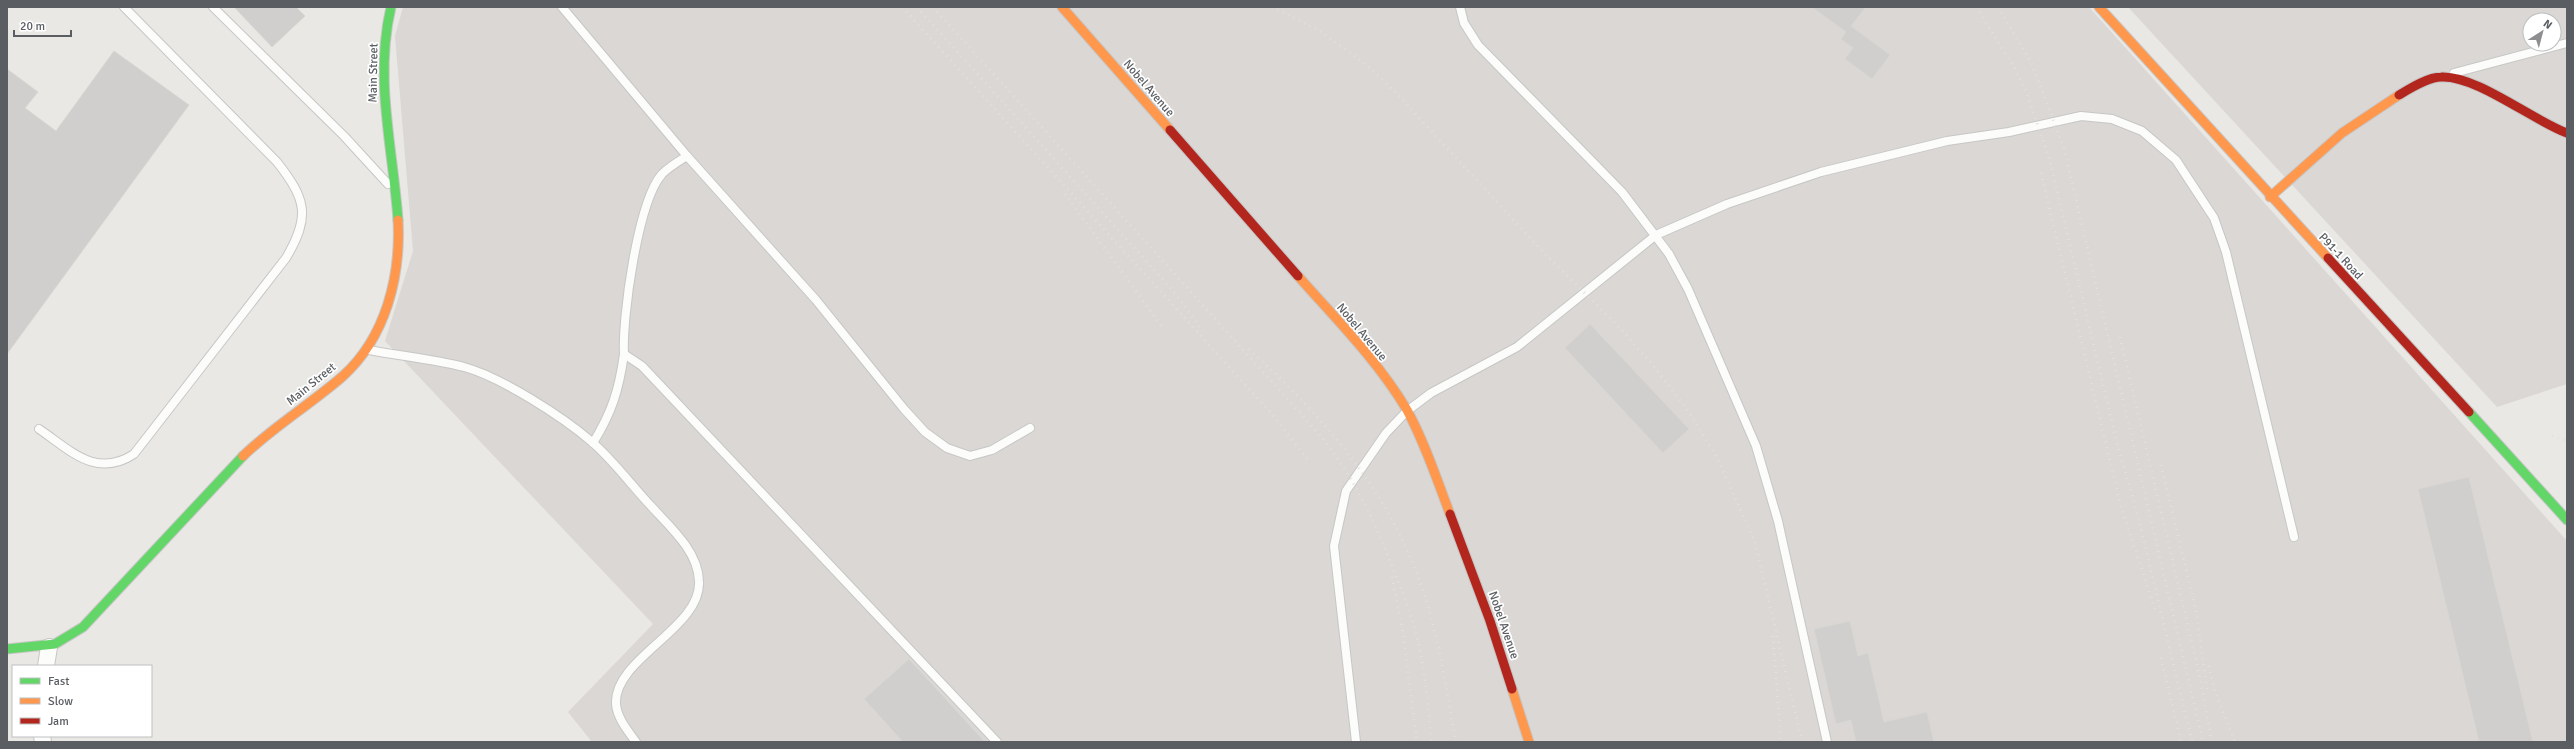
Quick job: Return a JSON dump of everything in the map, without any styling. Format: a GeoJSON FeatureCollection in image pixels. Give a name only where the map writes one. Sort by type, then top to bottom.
{"type":"FeatureCollection","features":[{"type":"Feature","properties":{"kind":"street","name":"Main Street"},"geometry":{"type":"LineString","coordinates":[[7,649],[49,647],[72,636],[95,616],[259,440],[345,372],[366,350],[380,326],[395,272],[398,246],[394,190],[384,115],[385,38],[391,7]]}},
{"type":"Feature","properties":{"kind":"street","name":"Nobel Avenue"},"geometry":{"type":"LineString","coordinates":[[1062,7],[1348,333],[1382,373],[1407,411],[1472,571],[1529,742]]}},
{"type":"Feature","properties":{"kind":"street","name":"P91-1 Road"},"geometry":{"type":"LineString","coordinates":[[2099,7],[2270,197],[2567,520]]}},
{"type":"Feature","properties":{"kind":"street"},"geometry":{"type":"LineString","coordinates":[[2270,197],[2363,115],[2398,94],[2442,76],[2474,86],[2505,100],[2555,129],[2567,133]]}},
{"type":"Feature","properties":{"kind":"street"},"geometry":{"type":"LineString","coordinates":[[46,665],[49,647]]}},
{"type":"Feature","properties":{"kind":"lane"},"geometry":{"type":"LineString","coordinates":[[39,429],[90,463],[120,463],[134,454],[286,258],[299,236],[303,208],[295,185],[277,162],[124,7]]}},
{"type":"Feature","properties":{"kind":"lane"},"geometry":{"type":"LineString","coordinates":[[213,7],[344,136],[394,190]]}},
{"type":"Feature","properties":{"kind":"lane"},"geometry":{"type":"LineString","coordinates":[[562,7],[687,156],[816,300],[925,432],[947,448],[970,456],[992,450],[1030,428]]}},
{"type":"Feature","properties":{"kind":"lane"},"geometry":{"type":"LineString","coordinates":[[1460,7],[1464,23],[1478,45],[1622,192],[1656,235],[1688,289],[1756,446],[1778,521],[1827,742]]}},
{"type":"Feature","properties":{"kind":"lane"},"geometry":{"type":"LineString","coordinates":[[2442,76],[2567,43]]}},
{"type":"Feature","properties":{"kind":"lane"},"geometry":{"type":"LineString","coordinates":[[1356,742],[1334,546],[1346,491],[1386,433],[1407,411],[1431,393],[1517,347],[1656,235],[1727,204],[1821,172],[1947,141],[2009,132],[2081,116],[2112,119],[2142,131],[2176,160],[2214,218],[2226,252],[2294,537]]}},
{"type":"Feature","properties":{"kind":"lane"},"geometry":{"type":"LineString","coordinates":[[593,443],[608,417],[619,387],[624,354],[622,329],[635,248],[643,216],[662,174],[687,156]]}},
{"type":"Feature","properties":{"kind":"lane"},"geometry":{"type":"LineString","coordinates":[[366,350],[464,367],[500,382],[593,443],[683,541],[696,564],[700,582],[695,600],[681,620],[629,672],[619,688],[616,704],[621,721],[636,742]]}},
{"type":"Feature","properties":{"kind":"lane"},"geometry":{"type":"LineString","coordinates":[[624,354],[642,366],[997,742]]}},
{"type":"Feature","properties":{"kind":"shaded area"},"geometry":{"type":"Polygon","coordinates":[[[403,7],[2089,7],[2567,541],[2567,742],[592,742],[568,712],[653,624],[385,341],[413,251],[395,36],[403,7]]]}},
{"type":"Feature","properties":{"kind":"shaded area"},"geometry":{"type":"Polygon","coordinates":[[[2128,7],[2567,7],[2567,384],[2497,407],[2128,7]]]}},
{"type":"Feature","properties":{"kind":"building"},"geometry":{"type":"Polygon","coordinates":[[[234,7],[296,7],[305,16],[272,47],[234,7]]]}},
{"type":"Feature","properties":{"kind":"building"},"geometry":{"type":"Polygon","coordinates":[[[1812,7],[1866,7],[1851,26],[1890,55],[1872,79],[1845,59],[1853,48],[1841,39],[1846,32],[1812,7]]]}},
{"type":"Feature","properties":{"kind":"building"},"geometry":{"type":"Polygon","coordinates":[[[114,51],[189,105],[7,354],[7,69],[38,92],[25,108],[56,131],[114,51]]]}},
{"type":"Feature","properties":{"kind":"building"},"geometry":{"type":"Polygon","coordinates":[[[1590,324],[1689,429],[1663,453],[1565,348],[1590,324]]]}},
{"type":"Feature","properties":{"kind":"building"},"geometry":{"type":"Polygon","coordinates":[[[2469,477],[2533,742],[2479,742],[2418,489],[2469,477]]]}},
{"type":"Feature","properties":{"kind":"building"},"geometry":{"type":"Polygon","coordinates":[[[1850,621],[1858,656],[1868,653],[1884,722],[1927,712],[1934,742],[1856,742],[1851,720],[1836,724],[1814,629],[1850,621]]]}},
{"type":"Feature","properties":{"kind":"building"},"geometry":{"type":"Polygon","coordinates":[[[909,659],[985,742],[903,742],[864,699],[909,659]]]}},
{"type":"Feature","properties":{"kind":"railway"},"geometry":{"type":"LineString","coordinates":[[902,7],[1271,413],[1308,460]]}},
{"type":"Feature","properties":{"kind":"railway"},"geometry":{"type":"LineString","coordinates":[[917,7],[1174,292],[1203,331]]}},
{"type":"Feature","properties":{"kind":"railway"},"geometry":{"type":"LineString","coordinates":[[933,7],[1321,436],[1344,468],[1362,499],[1378,532],[1411,616],[1424,670],[1431,742]]}},
{"type":"Feature","properties":{"kind":"railway"},"geometry":{"type":"LineString","coordinates":[[1169,7],[1172,10]]}},
{"type":"Feature","properties":{"kind":"railway"},"geometry":{"type":"LineString","coordinates":[[1272,7],[1320,31],[1368,66],[1399,96],[1545,254],[1617,325],[1653,365],[1691,415],[1716,456],[1755,542],[1802,742]]}},
{"type":"Feature","properties":{"kind":"railway"},"geometry":{"type":"LineString","coordinates":[[1976,7],[2014,67],[2026,92],[2049,157],[2117,443],[2138,516],[2192,742]]}},
{"type":"Feature","properties":{"kind":"railway"},"geometry":{"type":"LineString","coordinates":[[1998,7],[2032,64],[2064,148],[2203,742]]}},
{"type":"Feature","properties":{"kind":"railway"},"geometry":{"type":"LineString","coordinates":[[2041,173],[2121,507],[2156,613]]}},
{"type":"Feature","properties":{"kind":"railway"},"geometry":{"type":"LineString","coordinates":[[1065,194],[1163,328]]}},
{"type":"Feature","properties":{"kind":"railway"},"geometry":{"type":"LineString","coordinates":[[2120,337],[2198,669],[2212,742]]}},
{"type":"Feature","properties":{"kind":"railway"},"geometry":{"type":"LineString","coordinates":[[1249,349],[1280,378],[1336,438],[1382,503],[1402,539],[1418,576],[1435,632],[1456,742]]}},
{"type":"Feature","properties":{"kind":"railway"},"geometry":{"type":"LineString","coordinates":[[2552,436],[2567,441]]}},
{"type":"Feature","properties":{"kind":"railway"},"geometry":{"type":"LineString","coordinates":[[2161,465],[2197,615],[2207,690]]}},
{"type":"Feature","properties":{"kind":"railway"},"geometry":{"type":"LineString","coordinates":[[1392,577],[1403,632],[1417,742]]}},
{"type":"Feature","properties":{"kind":"railway"},"geometry":{"type":"LineString","coordinates":[[1773,636],[1781,742]]}},
{"type":"Feature","properties":{"kind":"railway"},"geometry":{"type":"LineString","coordinates":[[2161,658],[2181,742]]}},
{"type":"Feature","properties":{"kind":"railway"},"geometry":{"type":"LineString","coordinates":[[2209,666],[2215,692],[2235,742]]}},
{"type":"Feature","properties":{"kind":"traffic: fast"},"geometry":{"type":"LineString","coordinates":[[391,7],[386,34],[384,87],[398,220]]}},
{"type":"Feature","properties":{"kind":"traffic: fast"},"geometry":{"type":"LineString","coordinates":[[2469,412],[2567,520]]}},
{"type":"Feature","properties":{"kind":"traffic: fast"},"geometry":{"type":"LineString","coordinates":[[7,649],[55,644],[83,627],[243,456]]}},
{"type":"Feature","properties":{"kind":"traffic: slow"},"geometry":{"type":"LineString","coordinates":[[1062,7],[1170,130]]}},
{"type":"Feature","properties":{"kind":"traffic: slow"},"geometry":{"type":"LineString","coordinates":[[2099,7],[2328,258]]}},
{"type":"Feature","properties":{"kind":"traffic: slow"},"geometry":{"type":"LineString","coordinates":[[2270,197],[2342,133],[2399,95]]}},
{"type":"Feature","properties":{"kind":"traffic: slow"},"geometry":{"type":"LineString","coordinates":[[243,456],[267,435],[343,376],[358,360],[370,343],[388,304],[393,284],[397,263],[398,220]]}},
{"type":"Feature","properties":{"kind":"traffic: slow"},"geometry":{"type":"LineString","coordinates":[[1298,276],[1370,357],[1396,392],[1407,410],[1419,435],[1450,514]]}},
{"type":"Feature","properties":{"kind":"traffic: slow"},"geometry":{"type":"LineString","coordinates":[[1512,689],[1529,742]]}},
{"type":"Feature","properties":{"kind":"traffic: jam"},"geometry":{"type":"LineString","coordinates":[[2399,95],[2430,79],[2441,77],[2455,78],[2487,90],[2553,127],[2567,133]]}},
{"type":"Feature","properties":{"kind":"traffic: jam"},"geometry":{"type":"LineString","coordinates":[[1170,130],[1298,276]]}},
{"type":"Feature","properties":{"kind":"traffic: jam"},"geometry":{"type":"LineString","coordinates":[[2328,258],[2469,412]]}},
{"type":"Feature","properties":{"kind":"traffic: jam"},"geometry":{"type":"LineString","coordinates":[[1450,514],[1490,621],[1512,689]]}}]}
